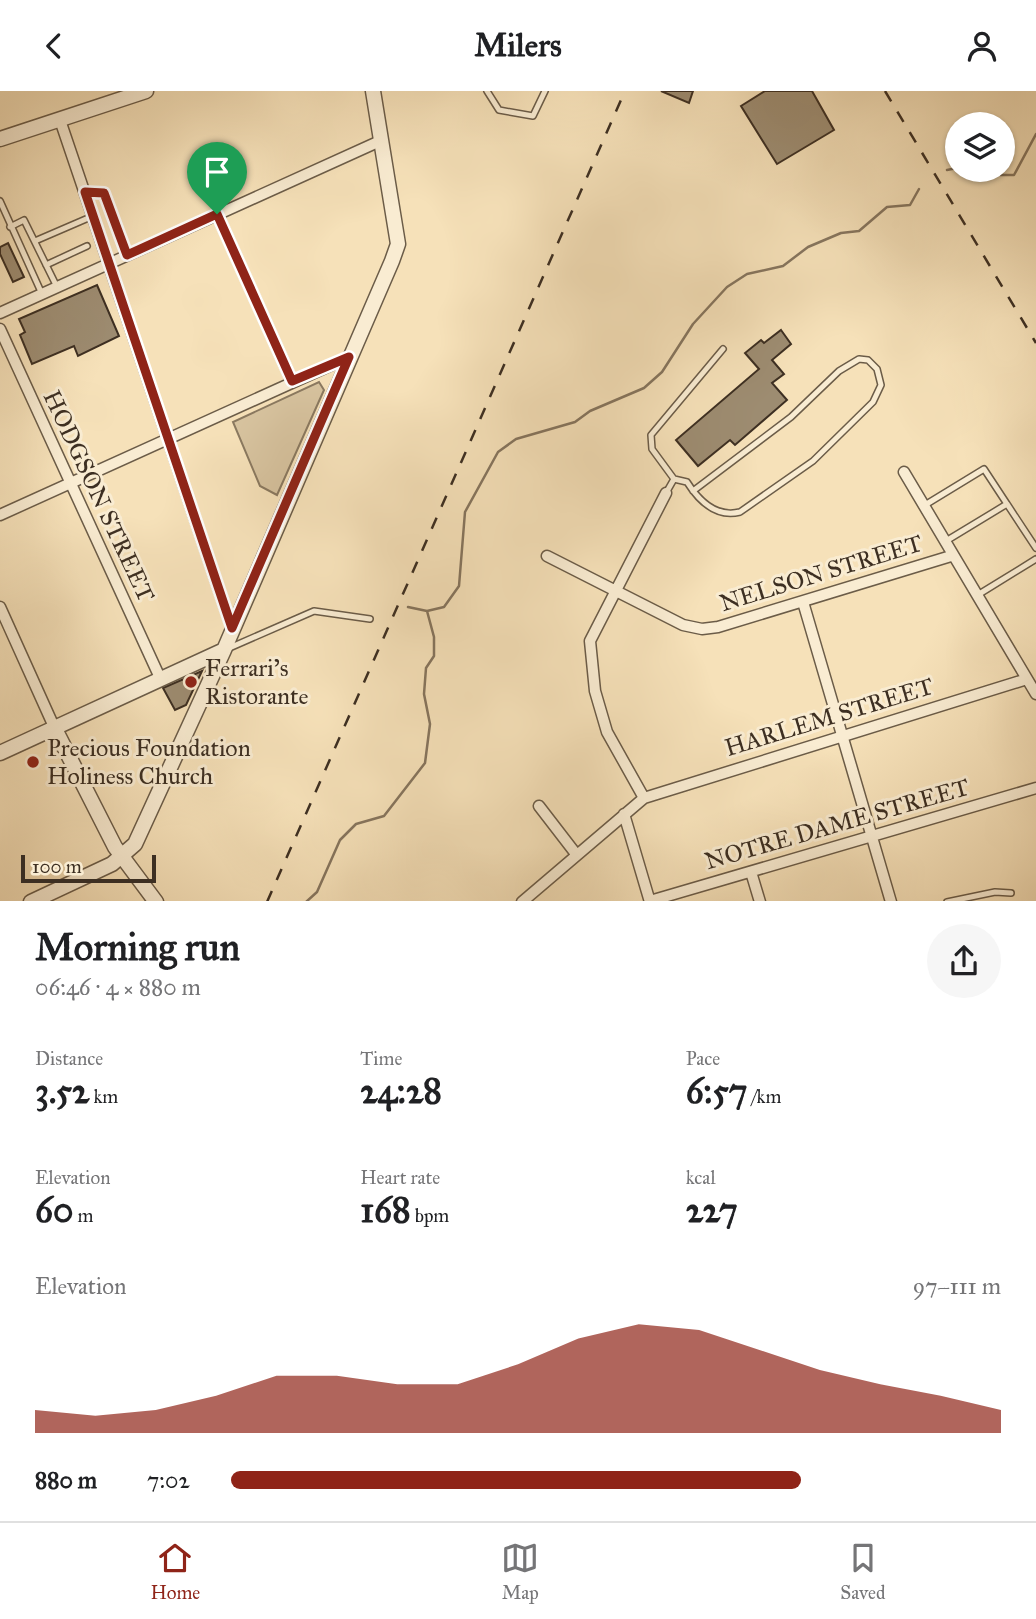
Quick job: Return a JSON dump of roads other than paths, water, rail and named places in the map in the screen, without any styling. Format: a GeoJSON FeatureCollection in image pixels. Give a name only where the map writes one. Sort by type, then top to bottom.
{"type":"FeatureCollection","features":[{"type":"Feature","properties":{"kind":"street"},"geometry":{"type":"LineString","coordinates":[[31,901],[123,857],[135,844],[224,650],[398,244],[373,91]]}},
{"type":"Feature","properties":{"kind":"street"},"geometry":{"type":"LineString","coordinates":[[0,139],[136,93]]}},
{"type":"Feature","properties":{"kind":"street"},"geometry":{"type":"LineString","coordinates":[[60,120],[232,628]]}},
{"type":"Feature","properties":{"kind":"street"},"geometry":{"type":"LineString","coordinates":[[0,313],[380,141]]}},
{"type":"Feature","properties":{"kind":"street"},"geometry":{"type":"LineString","coordinates":[[217,214],[292,381]]}},
{"type":"Feature","properties":{"kind":"street","name":"HODGSON STREET"},"geometry":{"type":"LineString","coordinates":[[0,329],[161,680]]}},
{"type":"Feature","properties":{"kind":"street"},"geometry":{"type":"LineString","coordinates":[[0,515],[349,357]]}},
{"type":"Feature","properties":{"kind":"street"},"geometry":{"type":"LineString","coordinates":[[904,472],[951,556],[1036,695]]}},
{"type":"Feature","properties":{"kind":"street"},"geometry":{"type":"LineString","coordinates":[[523,901],[644,798],[613,743],[595,691],[590,641],[666,493]]}},
{"type":"Feature","properties":{"kind":"street"},"geometry":{"type":"LineString","coordinates":[[547,556],[617,590]]}},
{"type":"Feature","properties":{"kind":"street","name":"NELSON STREET"},"geometry":{"type":"LineString","coordinates":[[617,590],[683,625],[702,629],[803,602],[951,556]]}},
{"type":"Feature","properties":{"kind":"street"},"geometry":{"type":"LineString","coordinates":[[803,602],[891,901]]}},
{"type":"Feature","properties":{"kind":"street"},"geometry":{"type":"LineString","coordinates":[[0,607],[55,729],[109,837],[155,900]]}},
{"type":"Feature","properties":{"kind":"street"},"geometry":{"type":"LineString","coordinates":[[0,753],[224,650]]}},
{"type":"Feature","properties":{"kind":"street","name":"HARLEM STREET"},"geometry":{"type":"LineString","coordinates":[[644,798],[1027,679]]}},
{"type":"Feature","properties":{"kind":"street","name":"NOTRE DAME STREET"},"geometry":{"type":"LineString","coordinates":[[650,901],[1036,789]]}},
{"type":"Feature","properties":{"kind":"street"},"geometry":{"type":"LineString","coordinates":[[539,806],[576,854]]}},
{"type":"Feature","properties":{"kind":"street"},"geometry":{"type":"LineString","coordinates":[[624,814],[650,901]]}},
{"type":"Feature","properties":{"kind":"street"},"geometry":{"type":"LineString","coordinates":[[751,872],[760,901]]}},
{"type":"Feature","properties":{"kind":"lane"},"geometry":{"type":"LineString","coordinates":[[490,93],[499,110],[533,117],[545,91]]}},
{"type":"Feature","properties":{"kind":"lane"},"geometry":{"type":"LineString","coordinates":[[85,192],[104,193],[127,255]]}},
{"type":"Feature","properties":{"kind":"lane"},"geometry":{"type":"LineString","coordinates":[[0,201],[42,293]]}},
{"type":"Feature","properties":{"kind":"lane"},"geometry":{"type":"LineString","coordinates":[[34,241],[93,216]]}},
{"type":"Feature","properties":{"kind":"lane"},"geometry":{"type":"LineString","coordinates":[[10,227],[24,221],[57,287]]}},
{"type":"Feature","properties":{"kind":"lane"},"geometry":{"type":"LineString","coordinates":[[46,265],[87,246]]}},
{"type":"Feature","properties":{"kind":"lane"},"geometry":{"type":"LineString","coordinates":[[693,491],[790,417],[839,371],[859,359],[868,360],[877,369],[881,385],[873,402],[813,461],[740,512],[728,515],[717,512],[693,491],[687,482],[674,479],[652,449],[651,435],[723,349]]}},
{"type":"Feature","properties":{"kind":"lane"},"geometry":{"type":"LineString","coordinates":[[923,506],[984,469],[1036,548]]}},
{"type":"Feature","properties":{"kind":"lane"},"geometry":{"type":"LineString","coordinates":[[666,493],[674,479]]}},
{"type":"Feature","properties":{"kind":"lane"},"geometry":{"type":"LineString","coordinates":[[944,543],[1007,504]]}},
{"type":"Feature","properties":{"kind":"lane"},"geometry":{"type":"LineString","coordinates":[[976,596],[1036,559]]}},
{"type":"Feature","properties":{"kind":"lane"},"geometry":{"type":"LineString","coordinates":[[224,650],[314,611],[370,619]]}},
{"type":"Feature","properties":{"kind":"lane"},"geometry":{"type":"LineString","coordinates":[[947,901],[995,892],[1011,893]]}},
{"type":"Feature","properties":{"kind":"waterway"},"geometry":{"type":"LineString","coordinates":[[1015,173],[1036,134]]}},
{"type":"Feature","properties":{"kind":"waterway"},"geometry":{"type":"LineString","coordinates":[[307,901],[317,892],[340,840],[356,824],[384,816],[425,763],[430,724],[424,694],[426,668],[434,656],[434,637],[427,611],[444,607],[459,586],[465,512],[498,452],[516,439],[575,422],[590,411],[644,388],[662,372],[693,324],[727,287],[747,274],[783,266],[808,247],[841,233],[859,231],[887,207],[910,205],[919,189]]}},
{"type":"Feature","properties":{"kind":"waterway"},"geometry":{"type":"LineString","coordinates":[[408,607],[427,611]]}},
{"type":"Feature","properties":{"kind":"railway"},"geometry":{"type":"LineString","coordinates":[[267,901],[625,91]]}},
{"type":"Feature","properties":{"kind":"railway"},"geometry":{"type":"LineString","coordinates":[[885,91],[1036,343]]}},
{"type":"Feature","properties":{"kind":"place","name":"Ferrari's Ristorante"},"geometry":{"type":"Point","coordinates":[191,682]}},
{"type":"Feature","properties":{"kind":"place","name":"Precious Foundation Holiness Church"},"geometry":{"type":"Point","coordinates":[33,762]}}]}
